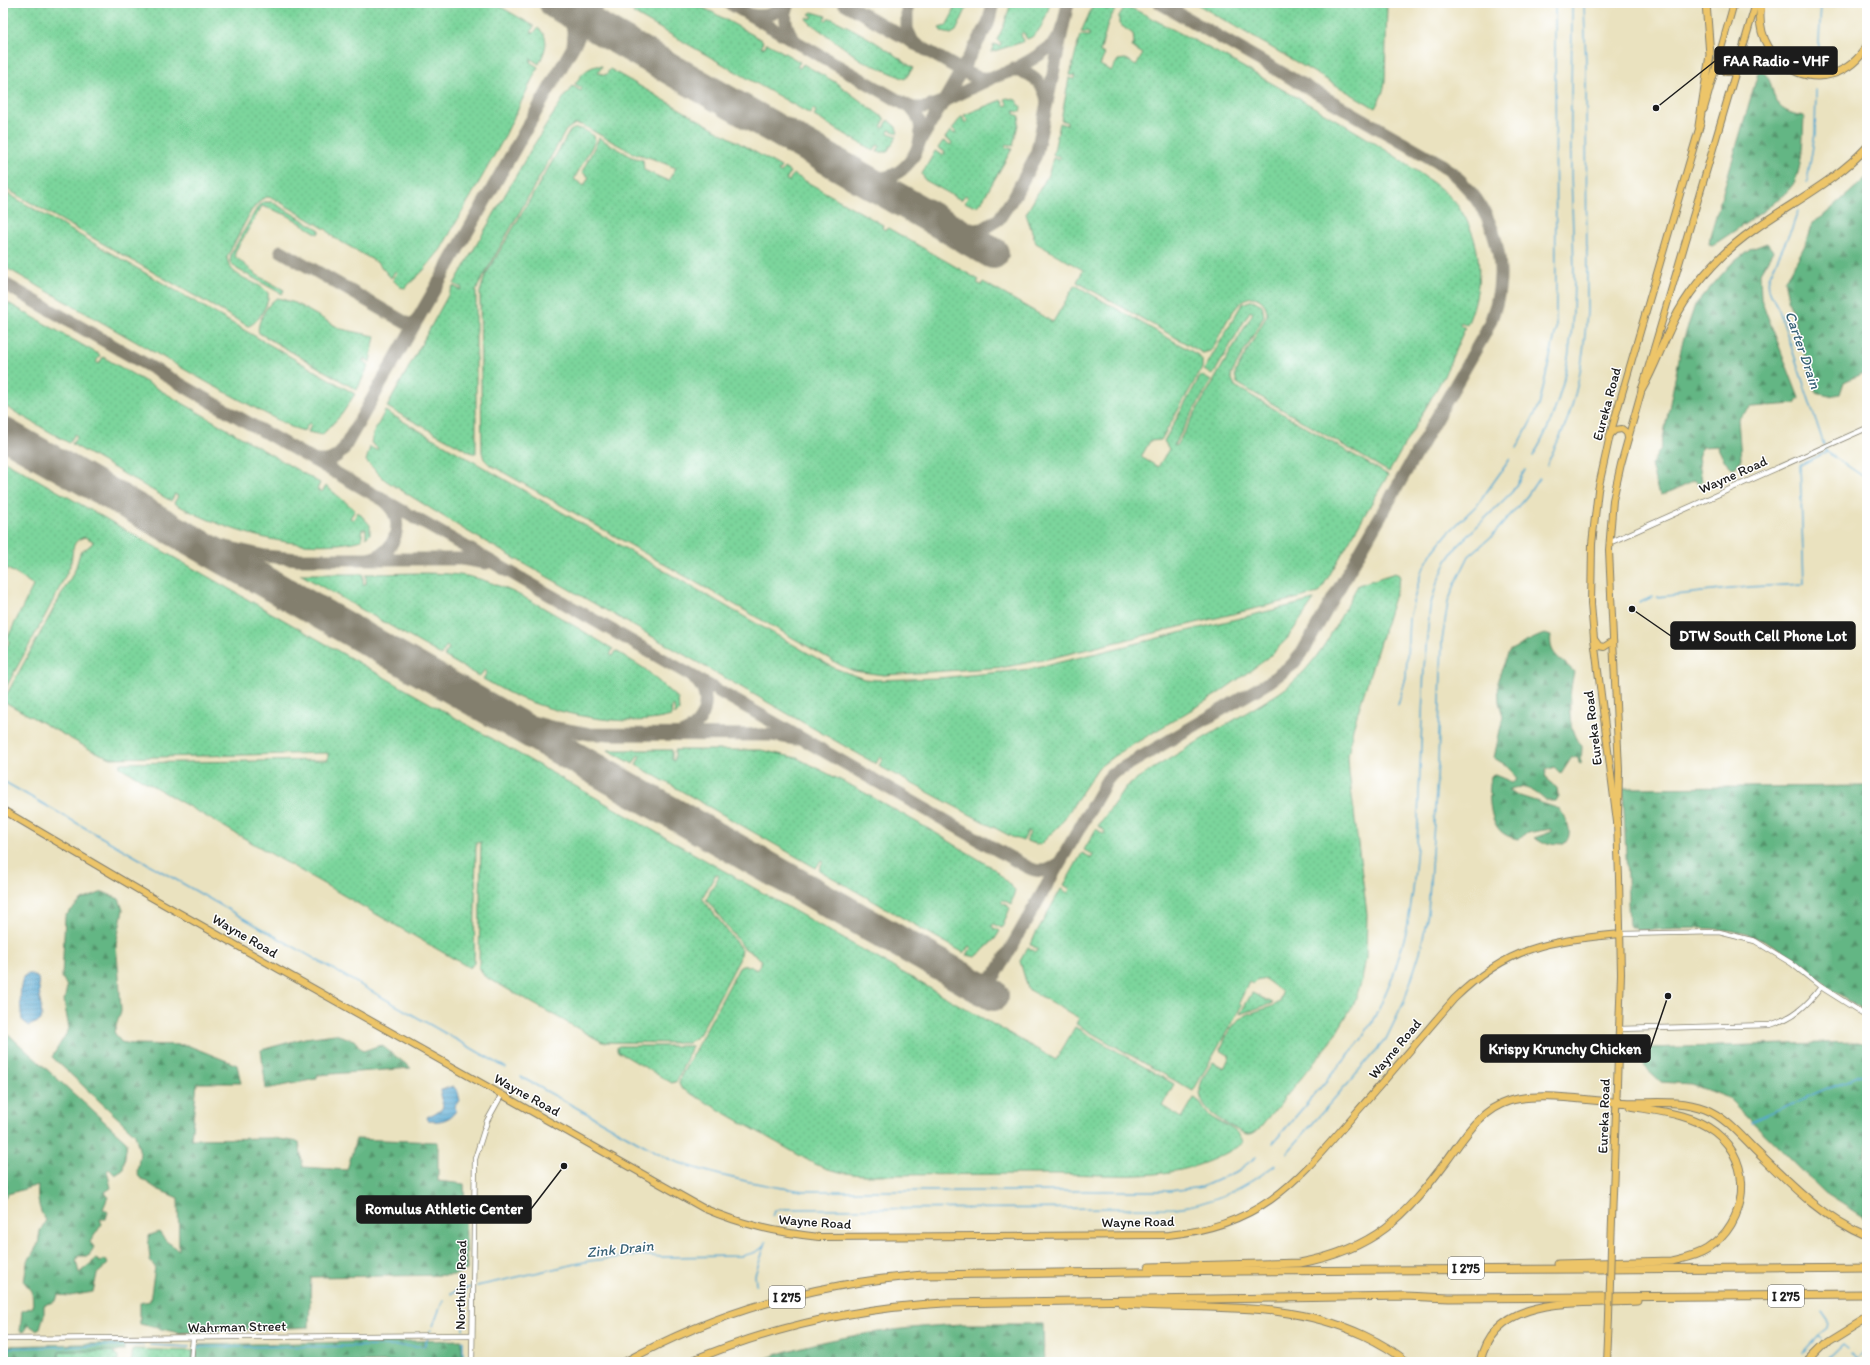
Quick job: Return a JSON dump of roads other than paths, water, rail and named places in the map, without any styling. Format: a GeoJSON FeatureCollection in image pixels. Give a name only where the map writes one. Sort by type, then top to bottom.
{"type":"FeatureCollection","features":[{"type":"Feature","properties":{"kind":"highway"},"geometry":{"type":"LineString","coordinates":[[1699,126],[1710,55],[1706,3]]}},
{"type":"Feature","properties":{"kind":"highway"},"geometry":{"type":"LineString","coordinates":[[1761,3],[1760,24],[1765,44],[1778,60],[1798,72],[1824,75],[1839,71],[1857,58],[1867,46]]}},
{"type":"Feature","properties":{"kind":"highway"},"geometry":{"type":"LineString","coordinates":[[1642,389],[1652,374],[1669,330],[1680,309],[1711,268],[1737,243],[1843,169],[1867,148]]}},
{"type":"Feature","properties":{"kind":"highway"},"geometry":{"type":"LineString","coordinates":[[1065,1272],[1127,1267],[1300,1263],[1348,1251],[1370,1240],[1401,1216],[1431,1182],[1476,1122],[1494,1108],[1508,1101],[1530,1097],[1616,1103],[1686,1104],[1696,1106],[1716,1115],[1729,1124],[1818,1209],[1837,1222],[1867,1237]]}},
{"type":"Feature","properties":{"kind":"highway"},"geometry":{"type":"LineString","coordinates":[[1517,1268],[1562,1264],[1672,1261],[1686,1258],[1707,1249],[1725,1233],[1733,1222],[1738,1211],[1741,1186],[1736,1160],[1724,1141],[1705,1126],[1688,1119],[1616,1103]]}},
{"type":"Feature","properties":{"kind":"highway","name":"I 275"},"geometry":{"type":"LineString","coordinates":[[625,1362],[674,1337],[765,1303],[826,1288],[875,1279],[923,1275],[1065,1272],[1517,1268],[1624,1269],[1867,1267]]}},
{"type":"Feature","properties":{"kind":"highway","name":"I 275"},"geometry":{"type":"LineString","coordinates":[[689,1362],[761,1334],[805,1322],[892,1306],[944,1303],[1405,1296],[1456,1298],[1867,1295]]}},
{"type":"Feature","properties":{"kind":"highway"},"geometry":{"type":"LineString","coordinates":[[1480,1362],[1484,1348],[1491,1336],[1503,1323],[1515,1315],[1531,1308],[1551,1305],[1705,1296]]}},
{"type":"Feature","properties":{"kind":"highway"},"geometry":{"type":"LineString","coordinates":[[1068,1301],[1138,1306],[1284,1311],[1327,1320],[1350,1329],[1378,1342],[1407,1362]]}},
{"type":"Feature","properties":{"kind":"highway"},"geometry":{"type":"LineString","coordinates":[[1808,1362],[1828,1342],[1867,1318]]}},
{"type":"Feature","properties":{"kind":"main road","name":"Eureka Road"},"geometry":{"type":"LineString","coordinates":[[1617,822],[1619,791],[1609,543],[1614,493],[1642,389],[1756,3]]}},
{"type":"Feature","properties":{"kind":"main road","name":"Eureka Road"},"geometry":{"type":"LineString","coordinates":[[1607,1362],[1621,934],[1617,822],[1594,639],[1590,575],[1593,524],[1602,470],[1610,435],[1734,5]]}},
{"type":"Feature","properties":{"kind":"main road"},"geometry":{"type":"LineString","coordinates":[[1734,5],[1732,18],[1720,60],[1721,66],[1726,72],[1736,72]]}},
{"type":"Feature","properties":{"kind":"main road"},"geometry":{"type":"LineString","coordinates":[[1610,435],[1615,430],[1622,429],[1627,433],[1628,440]]}},
{"type":"Feature","properties":{"kind":"main road"},"geometry":{"type":"LineString","coordinates":[[1594,639],[1602,647],[1607,647],[1612,641]]}},
{"type":"Feature","properties":{"kind":"main road","name":"Wayne Road"},"geometry":{"type":"LineString","coordinates":[[3,810],[162,903],[703,1208],[735,1222],[763,1229],[798,1234],[838,1237],[1157,1235],[1191,1232],[1214,1227],[1246,1214],[1272,1199],[1299,1178],[1454,999],[1491,968],[1528,949],[1550,942],[1621,934]]}},
{"type":"Feature","properties":{"kind":"street","name":"Wayne Road"},"geometry":{"type":"LineString","coordinates":[[1609,543],[1867,428]]}},
{"type":"Feature","properties":{"kind":"street"},"geometry":{"type":"LineString","coordinates":[[1621,934],[1719,932],[1754,941],[1791,962],[1821,988],[1867,1016]]}},
{"type":"Feature","properties":{"kind":"street"},"geometry":{"type":"LineString","coordinates":[[1619,1029],[1770,1025],[1799,1012],[1821,988]]}},
{"type":"Feature","properties":{"kind":"street","name":"Northline Road"},"geometry":{"type":"LineString","coordinates":[[472,1362],[475,1159],[487,1121],[502,1094]]}},
{"type":"Feature","properties":{"kind":"street","name":"Wahrman Street"},"geometry":{"type":"LineString","coordinates":[[3,1339],[193,1339],[472,1335]]}},
{"type":"Feature","properties":{"kind":"street"},"geometry":{"type":"LineString","coordinates":[[191,1362],[193,1339]]}},
{"type":"Feature","properties":{"kind":"water"},"geometry":{"type":"Polygon","coordinates":[[[27,974],[32,974],[38,978],[42,1017],[40,1021],[29,1026],[22,1020],[20,1003],[23,977],[27,974]]]}},
{"type":"Feature","properties":{"kind":"water"},"geometry":{"type":"Polygon","coordinates":[[[453,1086],[458,1092],[460,1101],[455,1105],[456,1111],[447,1119],[428,1121],[427,1117],[441,1110],[443,1106],[440,1095],[441,1090],[453,1086]]]}},
{"type":"Feature","properties":{"kind":"waterway"},"geometry":{"type":"LineString","coordinates":[[1517,448],[1539,406],[1556,330],[1555,3]]}},
{"type":"Feature","properties":{"kind":"waterway"},"geometry":{"type":"LineString","coordinates":[[1533,456],[1550,423],[1562,388],[1569,353],[1573,317],[1574,280],[1571,170],[1572,3]]}},
{"type":"Feature","properties":{"kind":"waterway"},"geometry":{"type":"LineString","coordinates":[[1547,465],[1566,423],[1575,396],[1583,354],[1587,312],[1586,67],[1584,3]]}},
{"type":"Feature","properties":{"kind":"waterway","name":"Carter Drain"},"geometry":{"type":"LineString","coordinates":[[1818,62],[1821,3]]}},
{"type":"Feature","properties":{"kind":"waterway","name":"Carter Drain"},"geometry":{"type":"LineString","coordinates":[[1807,182],[1815,134],[1816,90]]}},
{"type":"Feature","properties":{"kind":"waterway","name":"Carter Drain"},"geometry":{"type":"LineString","coordinates":[[1798,211],[1768,282],[1771,295],[1779,310],[1824,445]]}},
{"type":"Feature","properties":{"kind":"waterway","name":"Carter Drain"},"geometry":{"type":"LineString","coordinates":[[1825,449],[1827,452],[1867,479]]}},
{"type":"Feature","properties":{"kind":"waterway"},"geometry":{"type":"LineString","coordinates":[[1657,597],[1748,587],[1804,584],[1800,465],[1827,452]]}},
{"type":"Feature","properties":{"kind":"waterway"},"geometry":{"type":"LineString","coordinates":[[1398,705],[1406,677],[1409,618],[1421,573],[1431,554],[1448,533],[1478,504],[1510,459]]}},
{"type":"Feature","properties":{"kind":"waterway"},"geometry":{"type":"LineString","coordinates":[[1273,1143],[1361,1040],[1378,1011],[1394,973],[1407,929],[1413,891],[1417,846],[1424,667],[1430,607],[1437,583],[1447,561],[1458,545],[1512,492],[1525,470]]}},
{"type":"Feature","properties":{"kind":"waterway"},"geometry":{"type":"LineString","coordinates":[[1287,1153],[1386,1039],[1404,1002],[1420,952],[1428,913],[1438,762],[1442,641],[1448,602],[1469,556],[1492,536],[1527,496],[1539,478]]}},
{"type":"Feature","properties":{"kind":"waterway"},"geometry":{"type":"LineString","coordinates":[[1639,603],[1652,597]]}},
{"type":"Feature","properties":{"kind":"waterway"},"geometry":{"type":"LineString","coordinates":[[3,781],[506,1068]]}},
{"type":"Feature","properties":{"kind":"waterway"},"geometry":{"type":"LineString","coordinates":[[1751,1122],[1867,1072]]}},
{"type":"Feature","properties":{"kind":"waterway"},"geometry":{"type":"LineString","coordinates":[[521,1077],[671,1160],[736,1179],[803,1191],[1170,1191],[1202,1187],[1239,1170],[1256,1157]]}},
{"type":"Feature","properties":{"kind":"waterway"},"geometry":{"type":"LineString","coordinates":[[772,1216],[776,1210],[781,1209],[1175,1208],[1202,1203],[1228,1194],[1252,1181],[1275,1165]]}},
{"type":"Feature","properties":{"kind":"waterway"},"geometry":{"type":"LineString","coordinates":[[756,1284],[755,1275],[766,1242]]}},
{"type":"Feature","properties":{"kind":"waterway","name":"Zink Drain"},"geometry":{"type":"LineString","coordinates":[[477,1286],[589,1261],[641,1255],[661,1257],[740,1256],[757,1251],[765,1245]]}},
{"type":"Feature","properties":{"kind":"waterway","name":"Zink Drain"},"geometry":{"type":"LineString","coordinates":[[462,1289],[473,1287]]}},
{"type":"Feature","properties":{"kind":"waterway","name":"Zink Drain"},"geometry":{"type":"LineString","coordinates":[[463,1329],[465,1288]]}},
{"type":"Feature","properties":{"kind":"waterway"},"geometry":{"type":"LineString","coordinates":[[451,1294],[458,1290]]}},
{"type":"Feature","properties":{"kind":"waterway"},"geometry":{"type":"LineString","coordinates":[[433,1326],[443,1300]]}},
{"type":"Feature","properties":{"kind":"waterway"},"geometry":{"type":"LineString","coordinates":[[1822,1312],[1829,1322],[1828,1328],[1819,1335],[1822,1338]]}},
{"type":"Feature","properties":{"kind":"waterway"},"geometry":{"type":"LineString","coordinates":[[1803,1353],[1819,1336]]}},
{"type":"Feature","properties":{"kind":"waterway"},"geometry":{"type":"LineString","coordinates":[[194,1347],[424,1346],[428,1338]]}},
{"type":"Feature","properties":{"kind":"waterway","name":"Zink Drain"},"geometry":{"type":"LineString","coordinates":[[463,1340],[463,1362]]}},
{"type":"Feature","properties":{"kind":"waterway"},"geometry":{"type":"LineString","coordinates":[[1823,1362],[1842,1344],[1847,1348]]}},
{"type":"Feature","properties":{"kind":"waterway"},"geometry":{"type":"LineString","coordinates":[[3,1348],[143,1345]]}},
{"type":"Feature","properties":{"kind":"waterway"},"geometry":{"type":"LineString","coordinates":[[150,1345],[189,1347]]}},
{"type":"Feature","properties":{"kind":"waterway","name":"Carter Drain"},"geometry":{"type":"LineString","coordinates":[[1853,1362],[1867,1350]]}},
{"type":"Feature","properties":{"kind":"waterway","name":"Carter Drain"},"geometry":{"type":"LineString","coordinates":[[1851,1353],[1856,1359]]}},
{"type":"Feature","properties":{"kind":"place","name":"FAA Radio - VHF"},"geometry":{"type":"Point","coordinates":[1656,108]}},
{"type":"Feature","properties":{"kind":"place","name":"DTW South Cell Phone Lot"},"geometry":{"type":"Point","coordinates":[1632,609]}},
{"type":"Feature","properties":{"kind":"place","name":"Krispy Krunchy Chicken"},"geometry":{"type":"Point","coordinates":[1668,996]}},
{"type":"Feature","properties":{"kind":"place","name":"Romulus Athletic Center"},"geometry":{"type":"Point","coordinates":[564,1166]}}]}
